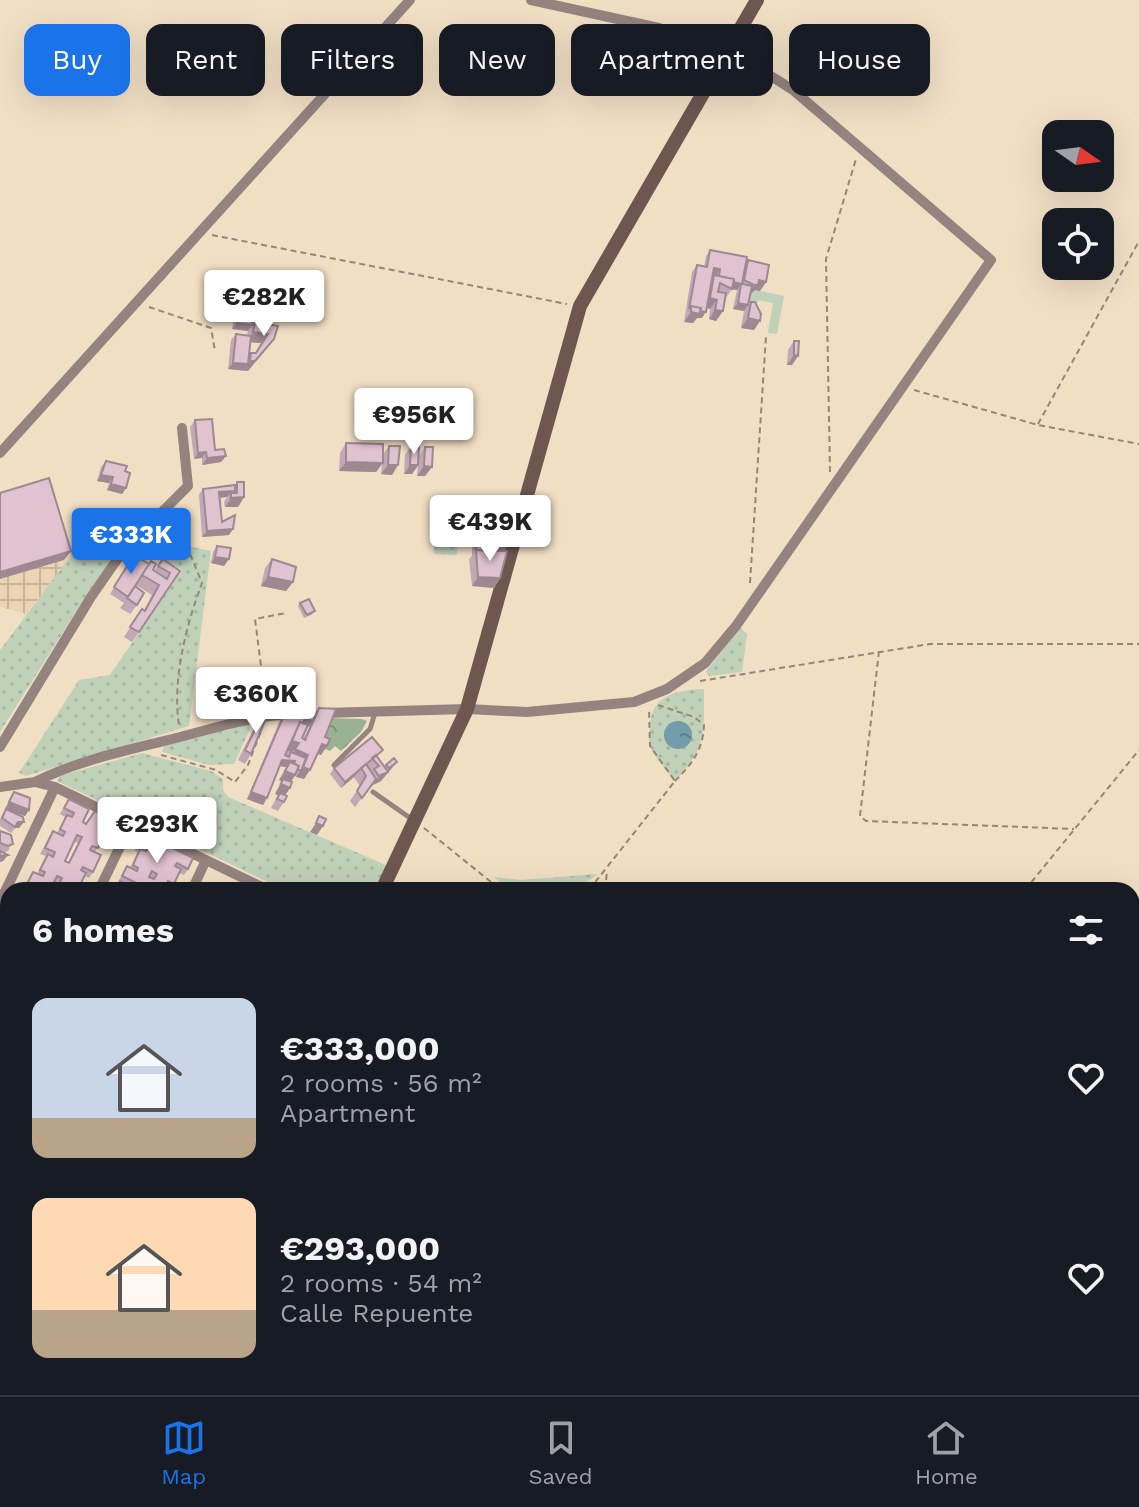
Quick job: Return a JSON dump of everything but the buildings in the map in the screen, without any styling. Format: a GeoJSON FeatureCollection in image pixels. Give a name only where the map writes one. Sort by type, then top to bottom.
{"type":"FeatureCollection","features":[{"type":"Feature","properties":{"kind":"main road"},"geometry":{"type":"LineString","coordinates":[[743,24],[757,0]]}},
{"type":"Feature","properties":{"kind":"main road"},"geometry":{"type":"LineString","coordinates":[[386,882],[467,709],[580,306],[701,96]]}},
{"type":"Feature","properties":{"kind":"street"},"geometry":{"type":"LineString","coordinates":[[0,453],[410,0]]}},
{"type":"Feature","properties":{"kind":"street"},"geometry":{"type":"LineString","coordinates":[[531,0],[641,24]]}},
{"type":"Feature","properties":{"kind":"street"},"geometry":{"type":"LineString","coordinates":[[0,787],[35,782],[57,771],[267,715],[584,709],[648,696],[705,663],[749,608],[830,494],[991,260],[793,90],[773,77]]}},
{"type":"Feature","properties":{"kind":"street"},"geometry":{"type":"LineString","coordinates":[[0,747],[91,597],[138,537],[188,486],[182,428]]}},
{"type":"Feature","properties":{"kind":"street"},"geometry":{"type":"LineString","coordinates":[[35,782],[55,787],[251,882]]}},
{"type":"Feature","properties":{"kind":"street"},"geometry":{"type":"LineString","coordinates":[[10,882],[55,787]]}},
{"type":"Feature","properties":{"kind":"street"},"geometry":{"type":"LineString","coordinates":[[103,882],[131,824]]}},
{"type":"Feature","properties":{"kind":"street"},"geometry":{"type":"LineString","coordinates":[[196,882],[206,860]]}},
{"type":"Feature","properties":{"kind":"lane"},"geometry":{"type":"LineString","coordinates":[[107,514],[138,537]]}},
{"type":"Feature","properties":{"kind":"lane"},"geometry":{"type":"LineString","coordinates":[[334,765],[370,729],[375,712]]}},
{"type":"Feature","properties":{"kind":"lane"},"geometry":{"type":"LineString","coordinates":[[373,792],[414,820]]}},
{"type":"Feature","properties":{"kind":"path"},"geometry":{"type":"LineString","coordinates":[[830,494],[826,259],[859,146]]}},
{"type":"Feature","properties":{"kind":"path"},"geometry":{"type":"LineString","coordinates":[[199,233],[580,306]]}},
{"type":"Feature","properties":{"kind":"path"},"geometry":{"type":"LineString","coordinates":[[1038,425],[1139,241]]}},
{"type":"Feature","properties":{"kind":"path"},"geometry":{"type":"LineString","coordinates":[[136,303],[211,328],[215,351]]}},
{"type":"Feature","properties":{"kind":"path"},"geometry":{"type":"LineString","coordinates":[[749,608],[766,336]]}},
{"type":"Feature","properties":{"kind":"path"},"geometry":{"type":"LineString","coordinates":[[905,387],[1038,425],[1139,444]]}},
{"type":"Feature","properties":{"kind":"path"},"geometry":{"type":"LineString","coordinates":[[169,505],[202,583],[186,624],[177,698],[181,737]]}},
{"type":"Feature","properties":{"kind":"path"},"geometry":{"type":"LineString","coordinates":[[142,747],[178,762],[216,770],[235,782],[248,765],[267,715],[255,619],[286,613]]}},
{"type":"Feature","properties":{"kind":"path"},"geometry":{"type":"LineString","coordinates":[[685,676],[713,681],[879,650],[930,644],[1139,644]]}},
{"type":"Feature","properties":{"kind":"path"},"geometry":{"type":"LineString","coordinates":[[879,650],[860,816],[866,821],[1074,829]]}},
{"type":"Feature","properties":{"kind":"path"},"geometry":{"type":"LineString","coordinates":[[648,696],[650,746],[675,781]]}},
{"type":"Feature","properties":{"kind":"path"},"geometry":{"type":"LineString","coordinates":[[597,882],[675,781],[693,763],[704,743],[704,725],[694,717],[655,704],[648,696]]}},
{"type":"Feature","properties":{"kind":"path"},"geometry":{"type":"LineString","coordinates":[[1031,882],[1139,750]]}},
{"type":"Feature","properties":{"kind":"path"},"geometry":{"type":"LineString","coordinates":[[414,820],[491,882]]}},
{"type":"Feature","properties":{"kind":"path"},"geometry":{"type":"LineString","coordinates":[[606,882],[607,871]]}},
{"type":"Feature","properties":{"kind":"shaded area"},"geometry":{"type":"Polygon","coordinates":[[[0,500],[75,554],[26,614],[0,607],[0,500]]]}},
{"type":"Feature","properties":{"kind":"green space"},"geometry":{"type":"Polygon","coordinates":[[[752,289],[784,296],[777,334],[768,333],[773,303],[758,300],[755,312],[744,311],[752,289]]]}},
{"type":"Feature","properties":{"kind":"green space"},"geometry":{"type":"Polygon","coordinates":[[[439,499],[459,509],[457,555],[434,554],[433,528],[439,499]]]}},
{"type":"Feature","properties":{"kind":"green space"},"geometry":{"type":"Polygon","coordinates":[[[101,516],[129,537],[89,591],[0,732],[0,650],[101,516]]]}},
{"type":"Feature","properties":{"kind":"green space"},"geometry":{"type":"Polygon","coordinates":[[[163,541],[211,551],[189,726],[26,776],[19,773],[79,680],[110,675],[182,570],[153,554],[163,541]]]}},
{"type":"Feature","properties":{"kind":"green space"},"geometry":{"type":"Polygon","coordinates":[[[741,628],[747,634],[742,672],[709,676],[706,671],[741,628]]]}},
{"type":"Feature","properties":{"kind":"green space"},"geometry":{"type":"Polygon","coordinates":[[[704,689],[702,739],[693,759],[675,781],[649,743],[652,716],[655,707],[667,696],[704,689]]]}},
{"type":"Feature","properties":{"kind":"green space"},"geometry":{"type":"Polygon","coordinates":[[[329,718],[367,721],[361,732],[341,751],[335,746],[330,751],[318,746],[329,718]]]}},
{"type":"Feature","properties":{"kind":"green space"},"geometry":{"type":"Polygon","coordinates":[[[249,724],[250,729],[234,764],[209,765],[162,752],[164,746],[249,724]]]}},
{"type":"Feature","properties":{"kind":"green space"},"geometry":{"type":"Polygon","coordinates":[[[142,753],[211,771],[223,779],[223,790],[228,797],[386,865],[379,882],[268,882],[57,781],[60,776],[142,753]]]}},
{"type":"Feature","properties":{"kind":"green space"},"geometry":{"type":"Polygon","coordinates":[[[597,874],[587,882],[500,882],[494,877],[520,880],[597,874]]]}},
{"type":"Feature","properties":{"kind":"water"},"geometry":{"type":"Polygon","coordinates":[[[678,721],[688,725],[692,735],[688,745],[678,749],[668,745],[664,735],[668,725],[678,721]]]}}]}
